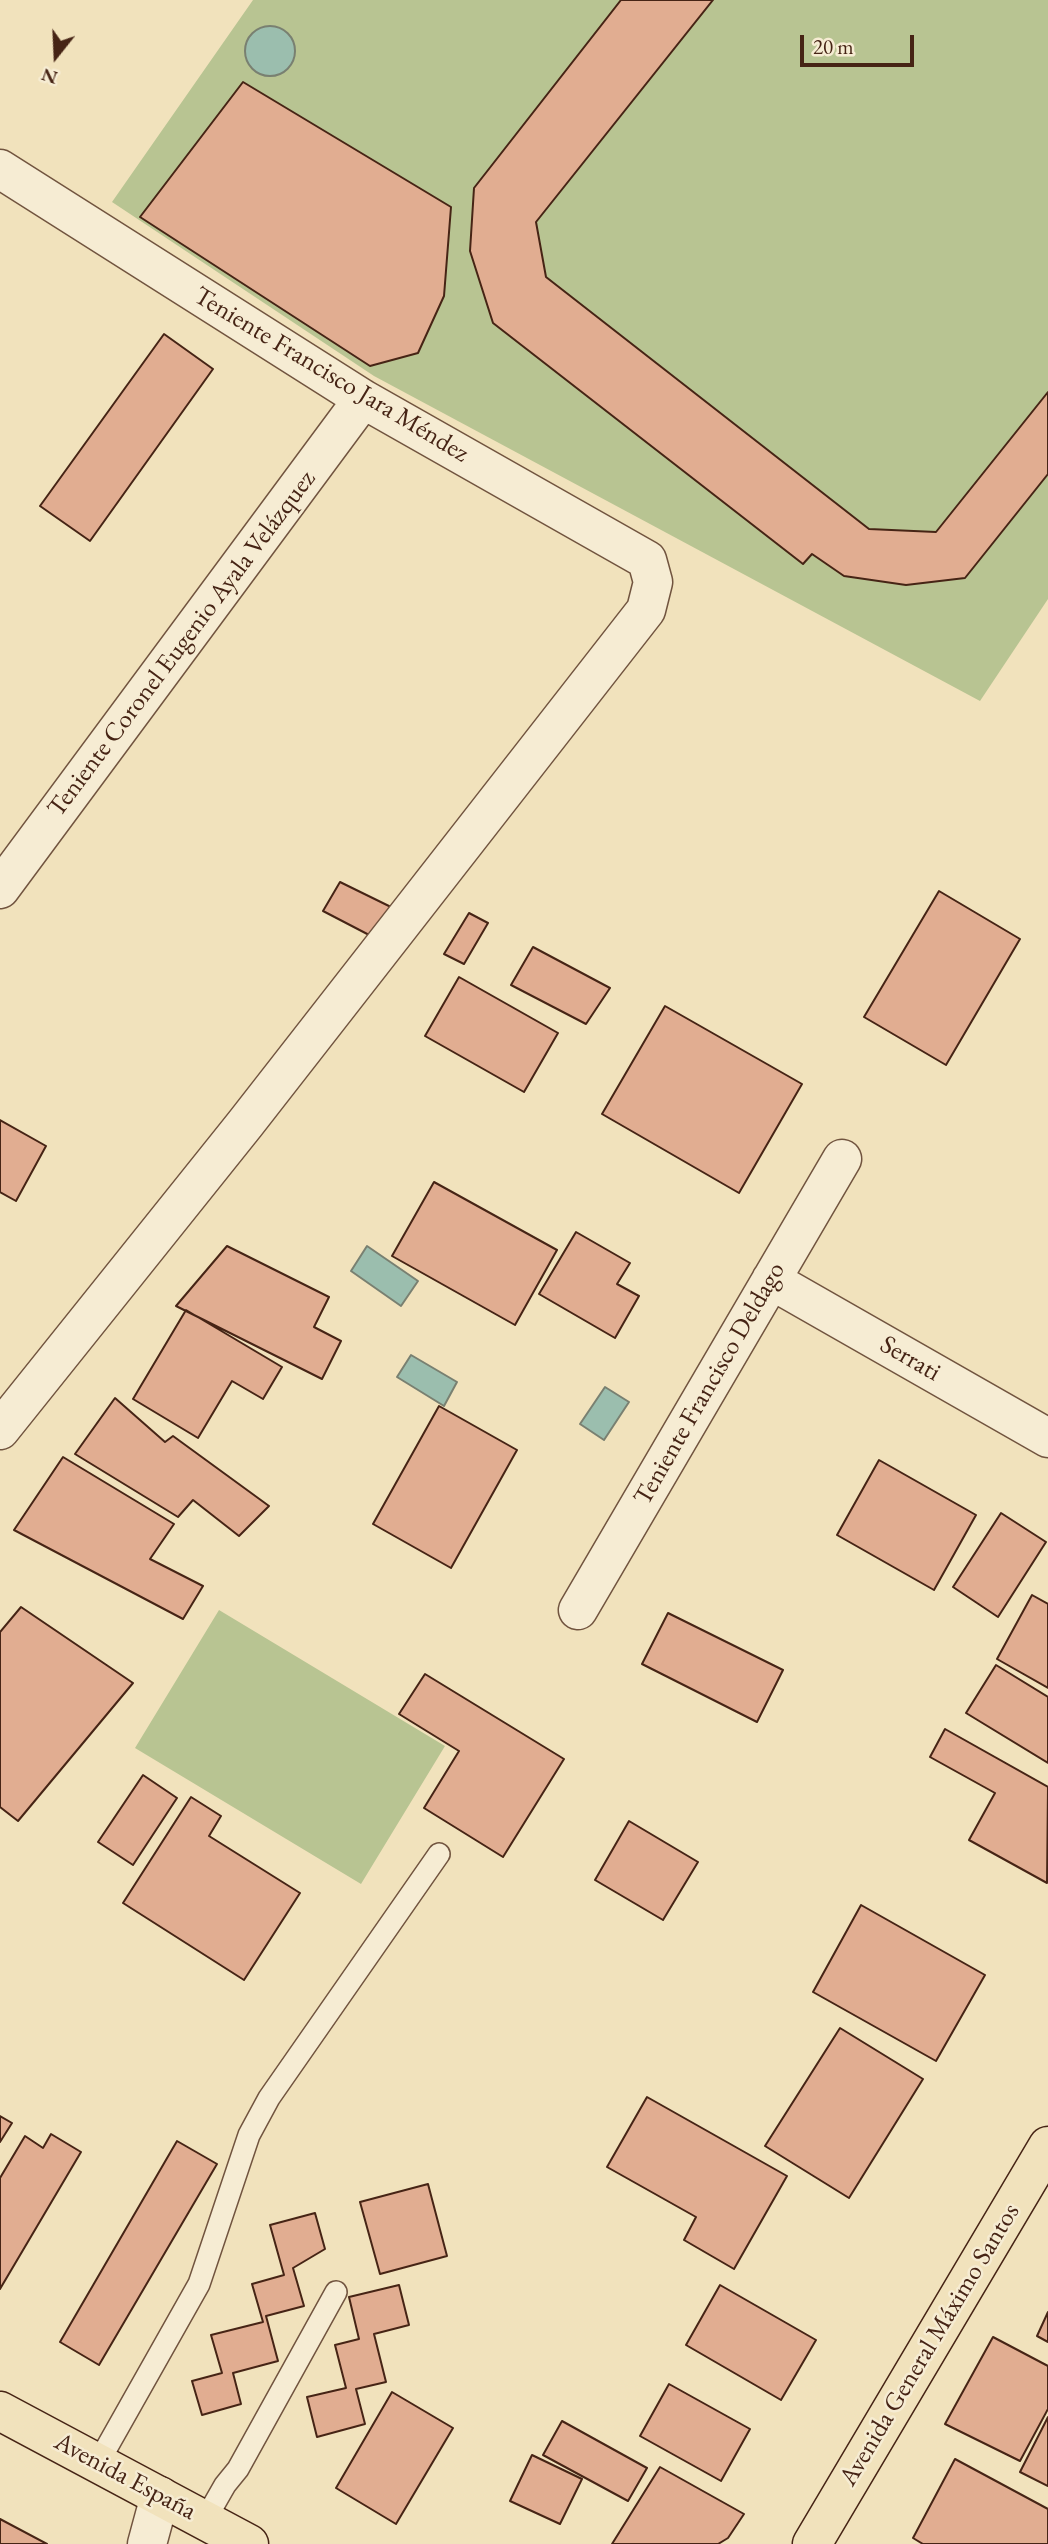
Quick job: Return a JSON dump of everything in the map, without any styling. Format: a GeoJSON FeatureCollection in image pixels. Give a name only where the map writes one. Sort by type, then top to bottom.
{"type":"FeatureCollection","features":[{"type":"Feature","properties":{"kind":"main road","name":"Avenida General Máximo Santos"},"geometry":{"type":"LineString","coordinates":[[812,2544],[1048,2146]]}},
{"type":"Feature","properties":{"kind":"main road","name":"Avenida España"},"geometry":{"type":"LineString","coordinates":[[0,2411],[249,2544]]}},
{"type":"Feature","properties":{"kind":"street","name":"Teniente Francisco Jara Méndez"},"geometry":{"type":"LineString","coordinates":[[0,169],[363,400],[647,560],[653,582],[646,610],[638,621],[245,1124],[0,1430]]}},
{"type":"Feature","properties":{"kind":"street","name":"Teniente Coronel Eugenio Ayala Velázquez"},"geometry":{"type":"LineString","coordinates":[[0,889],[363,400]]}},
{"type":"Feature","properties":{"kind":"street","name":"Teniente Francisco Deldago"},"geometry":{"type":"LineString","coordinates":[[578,1609],[842,1159]]}},
{"type":"Feature","properties":{"kind":"street","name":"Serrati"},"geometry":{"type":"LineString","coordinates":[[771,1280],[1048,1438]]}},
{"type":"Feature","properties":{"kind":"street"},"geometry":{"type":"LineString","coordinates":[[147,2544],[160,2496]]}},
{"type":"Feature","properties":{"kind":"lane"},"geometry":{"type":"LineString","coordinates":[[98,2463],[198,2284],[249,2135],[269,2098],[439,1854]]}},
{"type":"Feature","properties":{"kind":"lane"},"geometry":{"type":"LineString","coordinates":[[205,2520],[225,2485],[238,2469],[336,2292]]}},
{"type":"Feature","properties":{"kind":"green space"},"geometry":{"type":"Polygon","coordinates":[[[253,0],[1048,0],[1048,599],[980,701],[374,376],[112,202],[253,0]]]}},
{"type":"Feature","properties":{"kind":"green space"},"geometry":{"type":"Polygon","coordinates":[[[219,1610],[445,1746],[361,1884],[135,1748],[219,1610]]]}},
{"type":"Feature","properties":{"kind":"shaded area"},"geometry":{"type":"Polygon","coordinates":[[[270,26],[288,33],[295,51],[288,69],[270,76],[252,69],[245,51],[252,33],[270,26]]]}},
{"type":"Feature","properties":{"kind":"shaded area"},"geometry":{"type":"Polygon","coordinates":[[[367,1246],[418,1281],[401,1306],[351,1271],[367,1246]]]}},
{"type":"Feature","properties":{"kind":"shaded area"},"geometry":{"type":"Polygon","coordinates":[[[411,1355],[457,1382],[444,1406],[397,1377],[411,1355]]]}},
{"type":"Feature","properties":{"kind":"shaded area"},"geometry":{"type":"Polygon","coordinates":[[[605,1387],[629,1402],[604,1440],[580,1424],[605,1387]]]}},
{"type":"Feature","properties":{"kind":"building"},"geometry":{"type":"Polygon","coordinates":[[[621,0],[713,0],[536,222],[546,277],[869,529],[936,532],[1048,392],[1048,474],[965,578],[906,585],[844,576],[812,554],[803,564],[493,323],[470,251],[474,188],[621,0]]]}},
{"type":"Feature","properties":{"kind":"building"},"geometry":{"type":"Polygon","coordinates":[[[243,82],[451,207],[444,296],[418,353],[370,366],[140,217],[243,82]]]}},
{"type":"Feature","properties":{"kind":"building"},"geometry":{"type":"Polygon","coordinates":[[[164,334],[213,369],[90,541],[40,506],[164,334]]]}},
{"type":"Feature","properties":{"kind":"building"},"geometry":{"type":"Polygon","coordinates":[[[340,882],[393,908],[373,937],[323,911],[340,882]]]}},
{"type":"Feature","properties":{"kind":"building"},"geometry":{"type":"Polygon","coordinates":[[[939,891],[1020,939],[946,1065],[864,1017],[939,891]]]}},
{"type":"Feature","properties":{"kind":"building"},"geometry":{"type":"Polygon","coordinates":[[[469,913],[488,923],[464,964],[444,954],[469,913]]]}},
{"type":"Feature","properties":{"kind":"building"},"geometry":{"type":"Polygon","coordinates":[[[533,947],[610,988],[586,1024],[511,985],[533,947]]]}},
{"type":"Feature","properties":{"kind":"building"},"geometry":{"type":"Polygon","coordinates":[[[459,977],[558,1033],[524,1092],[425,1036],[459,977]]]}},
{"type":"Feature","properties":{"kind":"building"},"geometry":{"type":"Polygon","coordinates":[[[665,1006],[802,1084],[739,1193],[602,1114],[665,1006]]]}},
{"type":"Feature","properties":{"kind":"building"},"geometry":{"type":"Polygon","coordinates":[[[0,1120],[46,1146],[16,1201],[0,1192],[0,1120]]]}},
{"type":"Feature","properties":{"kind":"building"},"geometry":{"type":"Polygon","coordinates":[[[434,1182],[557,1250],[515,1325],[392,1256],[434,1182]]]}},
{"type":"Feature","properties":{"kind":"building"},"geometry":{"type":"Polygon","coordinates":[[[576,1232],[630,1263],[617,1284],[639,1296],[615,1338],[539,1294],[576,1232]]]}},
{"type":"Feature","properties":{"kind":"building"},"geometry":{"type":"Polygon","coordinates":[[[227,1246],[329,1297],[314,1327],[341,1341],[322,1379],[176,1306],[227,1246]]]}},
{"type":"Feature","properties":{"kind":"building"},"geometry":{"type":"Polygon","coordinates":[[[186,1310],[282,1367],[263,1399],[232,1381],[198,1438],[133,1399],[186,1310]]]}},
{"type":"Feature","properties":{"kind":"building"},"geometry":{"type":"Polygon","coordinates":[[[115,1398],[165,1442],[173,1436],[269,1506],[239,1536],[193,1500],[178,1517],[75,1454],[115,1398]]]}},
{"type":"Feature","properties":{"kind":"building"},"geometry":{"type":"Polygon","coordinates":[[[439,1406],[517,1450],[451,1568],[373,1524],[439,1406]]]}},
{"type":"Feature","properties":{"kind":"building"},"geometry":{"type":"Polygon","coordinates":[[[63,1457],[174,1524],[150,1559],[203,1586],[183,1619],[14,1530],[63,1457]]]}},
{"type":"Feature","properties":{"kind":"building"},"geometry":{"type":"Polygon","coordinates":[[[879,1460],[976,1515],[934,1590],[837,1535],[879,1460]]]}},
{"type":"Feature","properties":{"kind":"building"},"geometry":{"type":"Polygon","coordinates":[[[1001,1513],[1046,1542],[998,1617],[953,1587],[1001,1513]]]}},
{"type":"Feature","properties":{"kind":"building"},"geometry":{"type":"Polygon","coordinates":[[[1032,1595],[1048,1604],[1048,1688],[997,1659],[1032,1595]]]}},
{"type":"Feature","properties":{"kind":"building"},"geometry":{"type":"Polygon","coordinates":[[[21,1607],[133,1683],[18,1821],[0,1807],[0,1632],[21,1607]]]}},
{"type":"Feature","properties":{"kind":"building"},"geometry":{"type":"Polygon","coordinates":[[[668,1613],[783,1670],[757,1722],[642,1664],[668,1613]]]}},
{"type":"Feature","properties":{"kind":"building"},"geometry":{"type":"Polygon","coordinates":[[[996,1665],[1048,1697],[1048,1763],[966,1713],[996,1665]]]}},
{"type":"Feature","properties":{"kind":"building"},"geometry":{"type":"Polygon","coordinates":[[[425,1674],[564,1759],[503,1857],[424,1808],[459,1751],[399,1714],[425,1674]]]}},
{"type":"Feature","properties":{"kind":"building"},"geometry":{"type":"Polygon","coordinates":[[[945,1729],[1048,1787],[1047,1883],[969,1840],[995,1793],[930,1757],[945,1729]]]}},
{"type":"Feature","properties":{"kind":"building"},"geometry":{"type":"Polygon","coordinates":[[[143,1775],[177,1798],[133,1865],[98,1842],[143,1775]]]}},
{"type":"Feature","properties":{"kind":"building"},"geometry":{"type":"Polygon","coordinates":[[[191,1797],[221,1816],[209,1836],[300,1893],[244,1980],[123,1903],[191,1797]]]}},
{"type":"Feature","properties":{"kind":"building"},"geometry":{"type":"Polygon","coordinates":[[[629,1821],[698,1862],[663,1920],[595,1880],[629,1821]]]}},
{"type":"Feature","properties":{"kind":"building"},"geometry":{"type":"Polygon","coordinates":[[[861,1905],[985,1975],[936,2061],[813,1992],[861,1905]]]}},
{"type":"Feature","properties":{"kind":"building"},"geometry":{"type":"Polygon","coordinates":[[[840,2028],[923,2079],[849,2198],[765,2146],[840,2028]]]}},
{"type":"Feature","properties":{"kind":"building"},"geometry":{"type":"Polygon","coordinates":[[[647,2097],[787,2176],[734,2269],[684,2240],[696,2217],[607,2167],[647,2097]]]}},
{"type":"Feature","properties":{"kind":"building"},"geometry":{"type":"Polygon","coordinates":[[[0,2116],[12,2123],[0,2142],[0,2116]]]}},
{"type":"Feature","properties":{"kind":"building"},"geometry":{"type":"Polygon","coordinates":[[[51,2134],[81,2152],[0,2289],[0,2178],[25,2136],[43,2148],[51,2134]]]}},
{"type":"Feature","properties":{"kind":"building"},"geometry":{"type":"Polygon","coordinates":[[[177,2141],[217,2164],[99,2365],[60,2342],[177,2141]]]}},
{"type":"Feature","properties":{"kind":"building"},"geometry":{"type":"Polygon","coordinates":[[[428,2184],[447,2256],[380,2274],[360,2202],[428,2184]]]}},
{"type":"Feature","properties":{"kind":"building"},"geometry":{"type":"Polygon","coordinates":[[[315,2213],[325,2249],[293,2268],[304,2306],[266,2316],[278,2361],[233,2373],[241,2404],[202,2415],[192,2381],[222,2373],[211,2335],[263,2322],[252,2284],[284,2275],[270,2225],[315,2213]]]}},
{"type":"Feature","properties":{"kind":"building"},"geometry":{"type":"Polygon","coordinates":[[[399,2285],[409,2325],[374,2334],[386,2382],[356,2389],[365,2424],[317,2437],[307,2397],[346,2388],[335,2345],[359,2339],[349,2297],[399,2285]]]}},
{"type":"Feature","properties":{"kind":"building"},"geometry":{"type":"Polygon","coordinates":[[[720,2285],[816,2340],[781,2400],[686,2345],[720,2285]]]}},
{"type":"Feature","properties":{"kind":"building"},"geometry":{"type":"Polygon","coordinates":[[[1048,2312],[1048,2342],[1037,2336],[1048,2312]]]}},
{"type":"Feature","properties":{"kind":"building"},"geometry":{"type":"Polygon","coordinates":[[[993,2337],[1048,2366],[1048,2409],[1020,2461],[945,2424],[993,2337]]]}},
{"type":"Feature","properties":{"kind":"building"},"geometry":{"type":"Polygon","coordinates":[[[669,2384],[750,2429],[721,2481],[640,2436],[669,2384]]]}},
{"type":"Feature","properties":{"kind":"building"},"geometry":{"type":"Polygon","coordinates":[[[392,2392],[453,2428],[396,2524],[336,2488],[392,2392]]]}},
{"type":"Feature","properties":{"kind":"building"},"geometry":{"type":"Polygon","coordinates":[[[1048,2417],[1048,2486],[1020,2472],[1048,2417]]]}},
{"type":"Feature","properties":{"kind":"building"},"geometry":{"type":"Polygon","coordinates":[[[562,2421],[647,2468],[628,2501],[543,2455],[562,2421]]]}},
{"type":"Feature","properties":{"kind":"building"},"geometry":{"type":"Polygon","coordinates":[[[532,2455],[582,2479],[560,2524],[510,2501],[532,2455]]]}},
{"type":"Feature","properties":{"kind":"building"},"geometry":{"type":"Polygon","coordinates":[[[955,2459],[1048,2509],[1048,2544],[923,2544],[913,2538],[955,2459]]]}},
{"type":"Feature","properties":{"kind":"building"},"geometry":{"type":"Polygon","coordinates":[[[660,2467],[744,2514],[728,2538],[718,2544],[612,2544],[660,2467]]]}},
{"type":"Feature","properties":{"kind":"building"},"geometry":{"type":"Polygon","coordinates":[[[0,2519],[47,2544],[0,2544],[0,2519]]]}}]}
